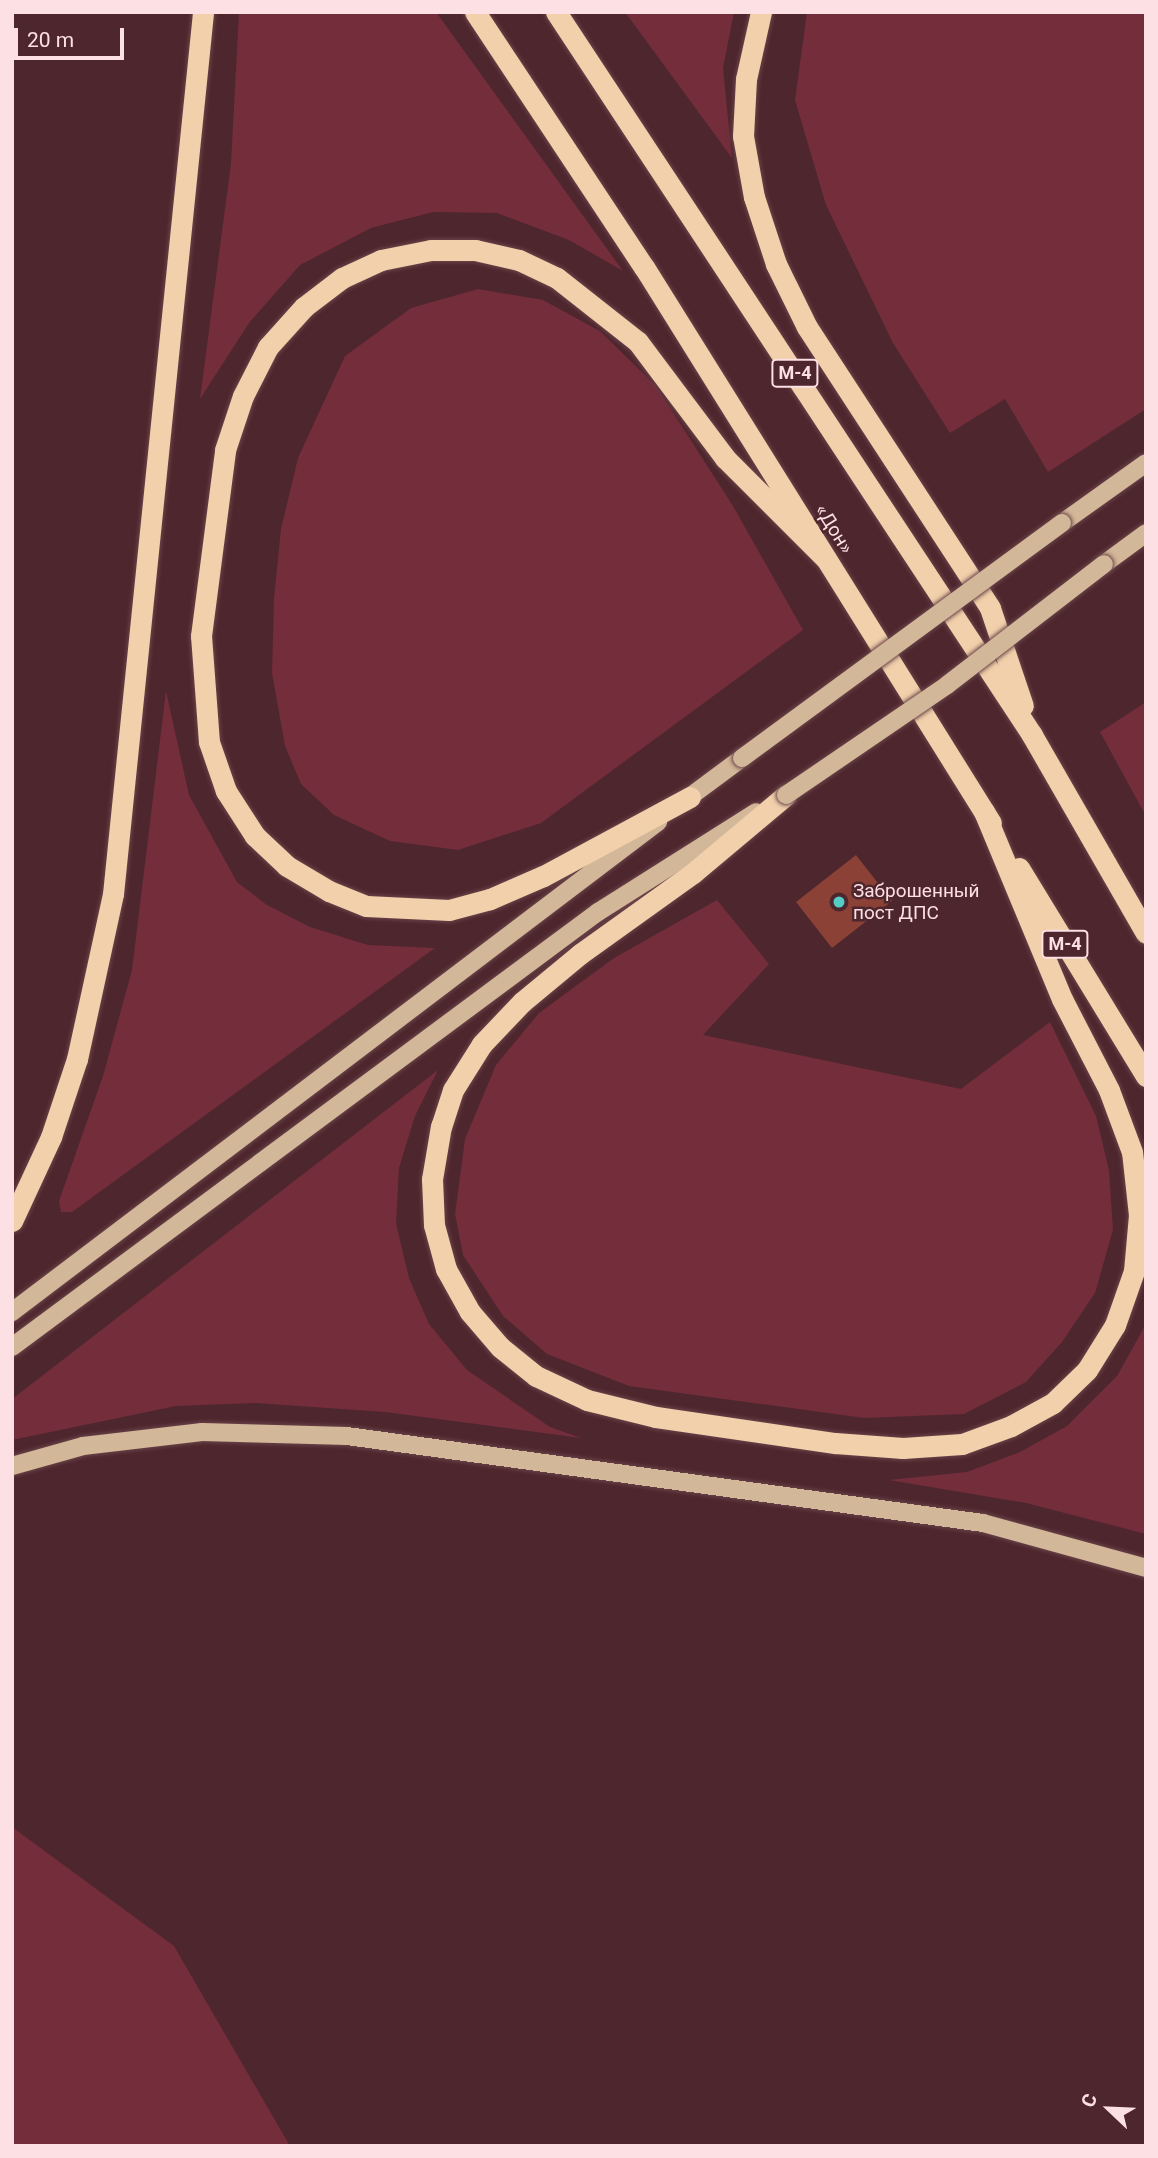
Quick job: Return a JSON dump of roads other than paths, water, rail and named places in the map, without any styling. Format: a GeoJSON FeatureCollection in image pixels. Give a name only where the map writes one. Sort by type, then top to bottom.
{"type":"FeatureCollection","features":[{"type":"Feature","properties":{"kind":"highway"},"geometry":{"type":"LineString","coordinates":[[12,1221],[51,1137],[77,1059],[113,894],[198,96],[203,12]]}},
{"type":"Feature","properties":{"kind":"highway","name":"«Дон»"},"geometry":{"type":"LineString","coordinates":[[475,12],[644,267],[1146,1076]]}},
{"type":"Feature","properties":{"kind":"highway","name":"М-4"},"geometry":{"type":"LineString","coordinates":[[556,12],[1032,735],[1146,933]]}},
{"type":"Feature","properties":{"kind":"highway"},"geometry":{"type":"LineString","coordinates":[[761,12],[746,79],[743,136],[754,197],[776,264],[807,327],[990,608],[1032,735]]}},
{"type":"Feature","properties":{"kind":"highway"},"geometry":{"type":"LineString","coordinates":[[690,797],[542,876],[490,900],[449,910],[366,906],[329,891],[287,866],[255,836],[226,791],[209,742],[201,636],[225,450],[243,396],[268,347],[304,307],[342,278],[381,261],[430,250],[475,250],[519,260],[557,278],[638,342],[725,458],[825,558]]}},
{"type":"Feature","properties":{"kind":"highway"},"geometry":{"type":"LineString","coordinates":[[786,795],[693,873],[580,954],[522,1002],[482,1044],[453,1090],[441,1126],[432,1179],[434,1225],[446,1269],[470,1312],[500,1347],[536,1376],[587,1400],[656,1417],[835,1443],[903,1448],[962,1444],[1011,1426],[1053,1403],[1087,1370],[1115,1325],[1134,1271],[1139,1216],[1132,1152],[1109,1090],[1062,999],[984,812]]}},
{"type":"Feature","properties":{"kind":"main road"},"geometry":{"type":"LineString","coordinates":[[12,1312],[742,758],[1146,463]]}},
{"type":"Feature","properties":{"kind":"main road"},"geometry":{"type":"LineString","coordinates":[[12,1347],[598,912],[684,854],[786,795],[947,685],[1146,533]]}},
{"type":"Feature","properties":{"kind":"main road"},"geometry":{"type":"LineString","coordinates":[[12,1466],[83,1446],[202,1432],[347,1436],[983,1524],[1146,1568]]}},
{"type":"Feature","properties":{"kind":"place","name":"Заброшенный пост ДПС"},"geometry":{"type":"Point","coordinates":[839,902]}}]}
